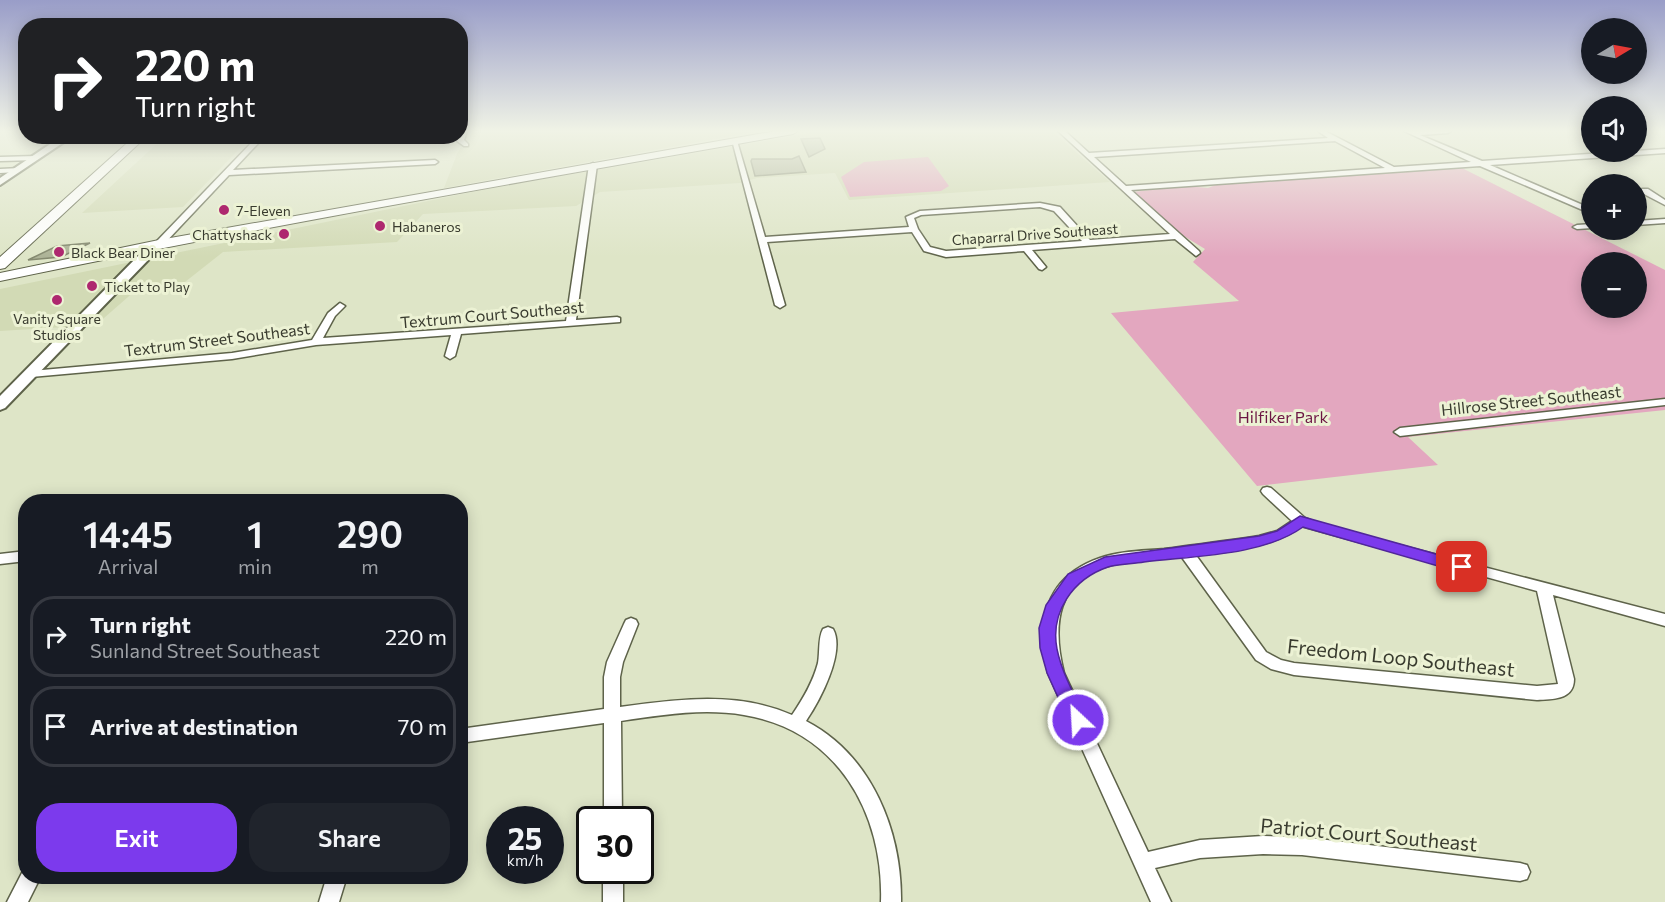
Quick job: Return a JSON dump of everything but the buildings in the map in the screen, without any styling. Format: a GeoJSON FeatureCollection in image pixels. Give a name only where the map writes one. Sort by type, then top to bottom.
{"type":"FeatureCollection","features":[{"type":"Feature","properties":{"kind":"main road"},"geometry":{"type":"LineString","coordinates":[[0,265],[101,173]]}},
{"type":"Feature","properties":{"kind":"main road"},"geometry":{"type":"LineString","coordinates":[[0,284],[208,237],[549,173]]}},
{"type":"Feature","properties":{"kind":"main road"},"geometry":{"type":"LineString","coordinates":[[0,277],[153,249]]}},
{"type":"Feature","properties":{"kind":"main road"},"geometry":{"type":"LineString","coordinates":[[14,253],[21,264],[60,265]]}},
{"type":"Feature","properties":{"kind":"street"},"geometry":{"type":"LineString","coordinates":[[0,182],[13,173]]}},
{"type":"Feature","properties":{"kind":"street"},"geometry":{"type":"LineString","coordinates":[[0,405],[225,173]]}},
{"type":"Feature","properties":{"kind":"street"},"geometry":{"type":"LineString","coordinates":[[571,322],[591,173]]}},
{"type":"Feature","properties":{"kind":"street"},"geometry":{"type":"LineString","coordinates":[[743,173],[780,305]]}},
{"type":"Feature","properties":{"kind":"street"},"geometry":{"type":"LineString","coordinates":[[1109,173],[1196,253]]}},
{"type":"Feature","properties":{"kind":"street"},"geometry":{"type":"LineString","coordinates":[[1125,188],[1334,173]]}},
{"type":"Feature","properties":{"kind":"street"},"geometry":{"type":"LineString","coordinates":[[1502,173],[1529,182],[1581,207]]}},
{"type":"Feature","properties":{"kind":"street"},"geometry":{"type":"LineString","coordinates":[[1647,192],[1665,203]]}},
{"type":"Feature","properties":{"kind":"street"},"geometry":{"type":"LineString","coordinates":[[762,240],[914,229],[910,217],[920,213],[1040,205],[1057,209],[1088,243]]}},
{"type":"Feature","properties":{"kind":"street"},"geometry":{"type":"LineString","coordinates":[[1647,222],[1665,220]]}},
{"type":"Feature","properties":{"kind":"street"},"geometry":{"type":"LineString","coordinates":[[1576,227],[1581,227]]}},
{"type":"Feature","properties":{"kind":"street","name":"Chaparral Drive Southeast"},"geometry":{"type":"LineString","coordinates":[[914,229],[927,249],[938,254],[1178,236]]}},
{"type":"Feature","properties":{"kind":"street"},"geometry":{"type":"LineString","coordinates":[[1026,248],[1042,267]]}},
{"type":"Feature","properties":{"kind":"street"},"geometry":{"type":"LineString","coordinates":[[316,342],[331,315],[340,306]]}},
{"type":"Feature","properties":{"kind":"street","name":"Textrum Court Southeast"},"geometry":{"type":"LineString","coordinates":[[370,339],[617,320]]}},
{"type":"Feature","properties":{"kind":"street"},"geometry":{"type":"LineString","coordinates":[[450,356],[457,332]]}},
{"type":"Feature","properties":{"kind":"street","name":"Textrum Street Southeast"},"geometry":{"type":"LineString","coordinates":[[31,374],[232,356],[316,342],[370,339]]}},
{"type":"Feature","properties":{"kind":"street","name":"Hillrose Street Southeast"},"geometry":{"type":"LineString","coordinates":[[1400,432],[1665,402]]}},
{"type":"Feature","properties":{"kind":"street"},"geometry":{"type":"LineString","coordinates":[[1267,491],[1300,521],[1665,620]]}},
{"type":"Feature","properties":{"kind":"street"},"geometry":{"type":"LineString","coordinates":[[1161,902],[1056,673],[1048,648],[1048,628],[1054,605],[1074,578],[1087,570],[1121,559],[1273,538],[1300,521]]}},
{"type":"Feature","properties":{"kind":"street","name":"Freedom Loop Southeast"},"geometry":{"type":"LineString","coordinates":[[1185,551],[1255,650],[1277,665],[1294,669],[1537,693],[1558,692],[1566,687],[1566,679],[1544,589]]}},
{"type":"Feature","properties":{"kind":"street"},"geometry":{"type":"LineString","coordinates":[[0,559],[18,557]]}},
{"type":"Feature","properties":{"kind":"street"},"geometry":{"type":"LineString","coordinates":[[613,806],[612,715],[615,662],[631,624]]}},
{"type":"Feature","properties":{"kind":"street"},"geometry":{"type":"LineString","coordinates":[[796,723],[823,678],[828,659],[828,633]]}},
{"type":"Feature","properties":{"kind":"street"},"geometry":{"type":"LineString","coordinates":[[468,735],[691,704],[714,704],[771,712],[796,723],[835,753],[865,788],[884,832],[892,879],[891,902]]}},
{"type":"Feature","properties":{"kind":"street","name":"Patriot Court Southeast"},"geometry":{"type":"LineString","coordinates":[[1143,862],[1200,849],[1263,845],[1302,846],[1520,872]]}},
{"type":"Feature","properties":{"kind":"street"},"geometry":{"type":"LineString","coordinates":[[17,902],[27,884]]}},
{"type":"Feature","properties":{"kind":"street"},"geometry":{"type":"LineString","coordinates":[[329,902],[335,884]]}},
{"type":"Feature","properties":{"kind":"street"},"geometry":{"type":"LineString","coordinates":[[613,884],[613,902]]}},
{"type":"Feature","properties":{"kind":"shaded area"},"geometry":{"type":"Polygon","coordinates":[[[125,173],[216,173],[183,207],[82,213],[125,173]]]}},
{"type":"Feature","properties":{"kind":"shaded area"},"geometry":{"type":"Polygon","coordinates":[[[450,173],[526,173],[444,188],[450,173]]]}},
{"type":"Feature","properties":{"kind":"shaded area"},"geometry":{"type":"Polygon","coordinates":[[[580,173],[834,173],[757,178],[740,183],[600,192],[576,206],[423,214],[397,242],[223,252],[185,282],[136,290],[96,325],[0,331],[0,289],[477,191],[580,173]]]}},
{"type":"Feature","properties":{"kind":"shaded area"},"geometry":{"type":"Polygon","coordinates":[[[835,173],[1100,173],[1110,182],[849,200],[835,173]]]}},
{"type":"Feature","properties":{"kind":"green space"},"geometry":{"type":"Polygon","coordinates":[[[847,173],[940,173],[949,186],[941,191],[850,197],[841,177],[847,173]]]}},
{"type":"Feature","properties":{"kind":"green space","name":"Hilfiker Park"},"geometry":{"type":"Polygon","coordinates":[[[1312,173],[1472,173],[1581,228],[1581,240],[1605,240],[1629,252],[1581,252],[1581,318],[1647,318],[1647,261],[1665,270],[1665,410],[1408,437],[1438,465],[1257,486],[1111,313],[1239,301],[1193,262],[1205,249],[1179,233],[1133,192],[1186,186],[1208,188],[1230,179],[1312,173]]]}},
{"type":"Feature","properties":{"kind":"place","name":"7-Eleven"},"geometry":{"type":"Point","coordinates":[224,210]}},
{"type":"Feature","properties":{"kind":"place","name":"Habaneros"},"geometry":{"type":"Point","coordinates":[380,226]}},
{"type":"Feature","properties":{"kind":"place","name":"Chattyshack"},"geometry":{"type":"Point","coordinates":[284,234]}},
{"type":"Feature","properties":{"kind":"place","name":"Black Bear Diner"},"geometry":{"type":"Point","coordinates":[59,252]}},
{"type":"Feature","properties":{"kind":"place","name":"Ticket to Play"},"geometry":{"type":"Point","coordinates":[92,286]}},
{"type":"Feature","properties":{"kind":"place","name":"Vanity Square Studios"},"geometry":{"type":"Point","coordinates":[57,300]}},
{"type":"Feature","properties":{"kind":"route"},"geometry":{"type":"LineString","coordinates":[[1078,720],[1056,673],[1048,648],[1048,628],[1054,605],[1063,590],[1074,578],[1105,562],[1260,541],[1282,534],[1300,521],[1462,567]]}}]}
